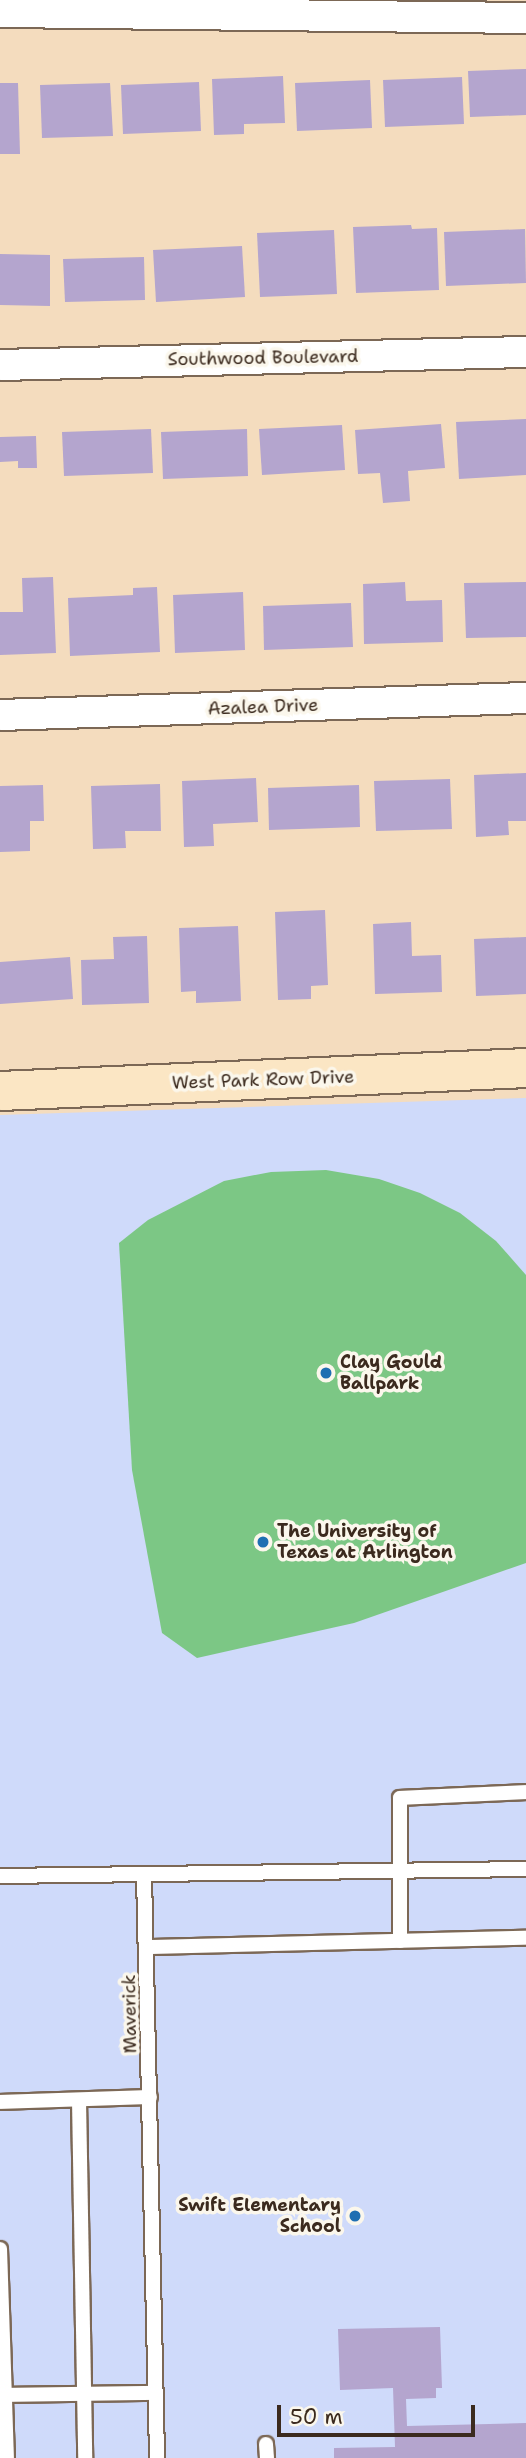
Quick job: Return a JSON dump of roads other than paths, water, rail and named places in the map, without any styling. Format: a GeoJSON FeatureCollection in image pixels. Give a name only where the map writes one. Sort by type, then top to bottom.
{"type":"FeatureCollection","features":[{"type":"Feature","properties":{"kind":"main road","name":"West Park Row Drive"},"geometry":{"type":"LineString","coordinates":[[0,1091],[526,1068]]}},
{"type":"Feature","properties":{"kind":"street"},"geometry":{"type":"LineString","coordinates":[[0,12],[526,18]]}},
{"type":"Feature","properties":{"kind":"street","name":"Southwood Boulevard"},"geometry":{"type":"LineString","coordinates":[[0,365],[526,352]]}},
{"type":"Feature","properties":{"kind":"street","name":"Azalea Drive"},"geometry":{"type":"LineString","coordinates":[[0,715],[526,698]]}},
{"type":"Feature","properties":{"kind":"lane"},"geometry":{"type":"LineString","coordinates":[[400,1941],[400,1798],[526,1792]]}},
{"type":"Feature","properties":{"kind":"lane"},"geometry":{"type":"LineString","coordinates":[[0,1876],[526,1869]]}},
{"type":"Feature","properties":{"kind":"lane","name":"Maverick"},"geometry":{"type":"LineString","coordinates":[[144,1874],[148,1947],[157,2458]]}},
{"type":"Feature","properties":{"kind":"lane"},"geometry":{"type":"LineString","coordinates":[[148,1947],[526,1938]]}},
{"type":"Feature","properties":{"kind":"lane"},"geometry":{"type":"LineString","coordinates":[[0,2102],[150,2097]]}},
{"type":"Feature","properties":{"kind":"lane"},"geometry":{"type":"LineString","coordinates":[[79,2100],[85,2458]]}},
{"type":"Feature","properties":{"kind":"lane"},"geometry":{"type":"LineString","coordinates":[[0,2249],[7,2458]]}},
{"type":"Feature","properties":{"kind":"lane"},"geometry":{"type":"LineString","coordinates":[[5,2395],[155,2393]]}},
{"type":"Feature","properties":{"kind":"place","name":"Clay Gould Ballpark"},"geometry":{"type":"Point","coordinates":[326,1373]}},
{"type":"Feature","properties":{"kind":"place","name":"The University of Texas at Arlington"},"geometry":{"type":"Point","coordinates":[263,1542]}},
{"type":"Feature","properties":{"kind":"place","name":"Swift Elementary School"},"geometry":{"type":"Point","coordinates":[355,2216]}}]}
